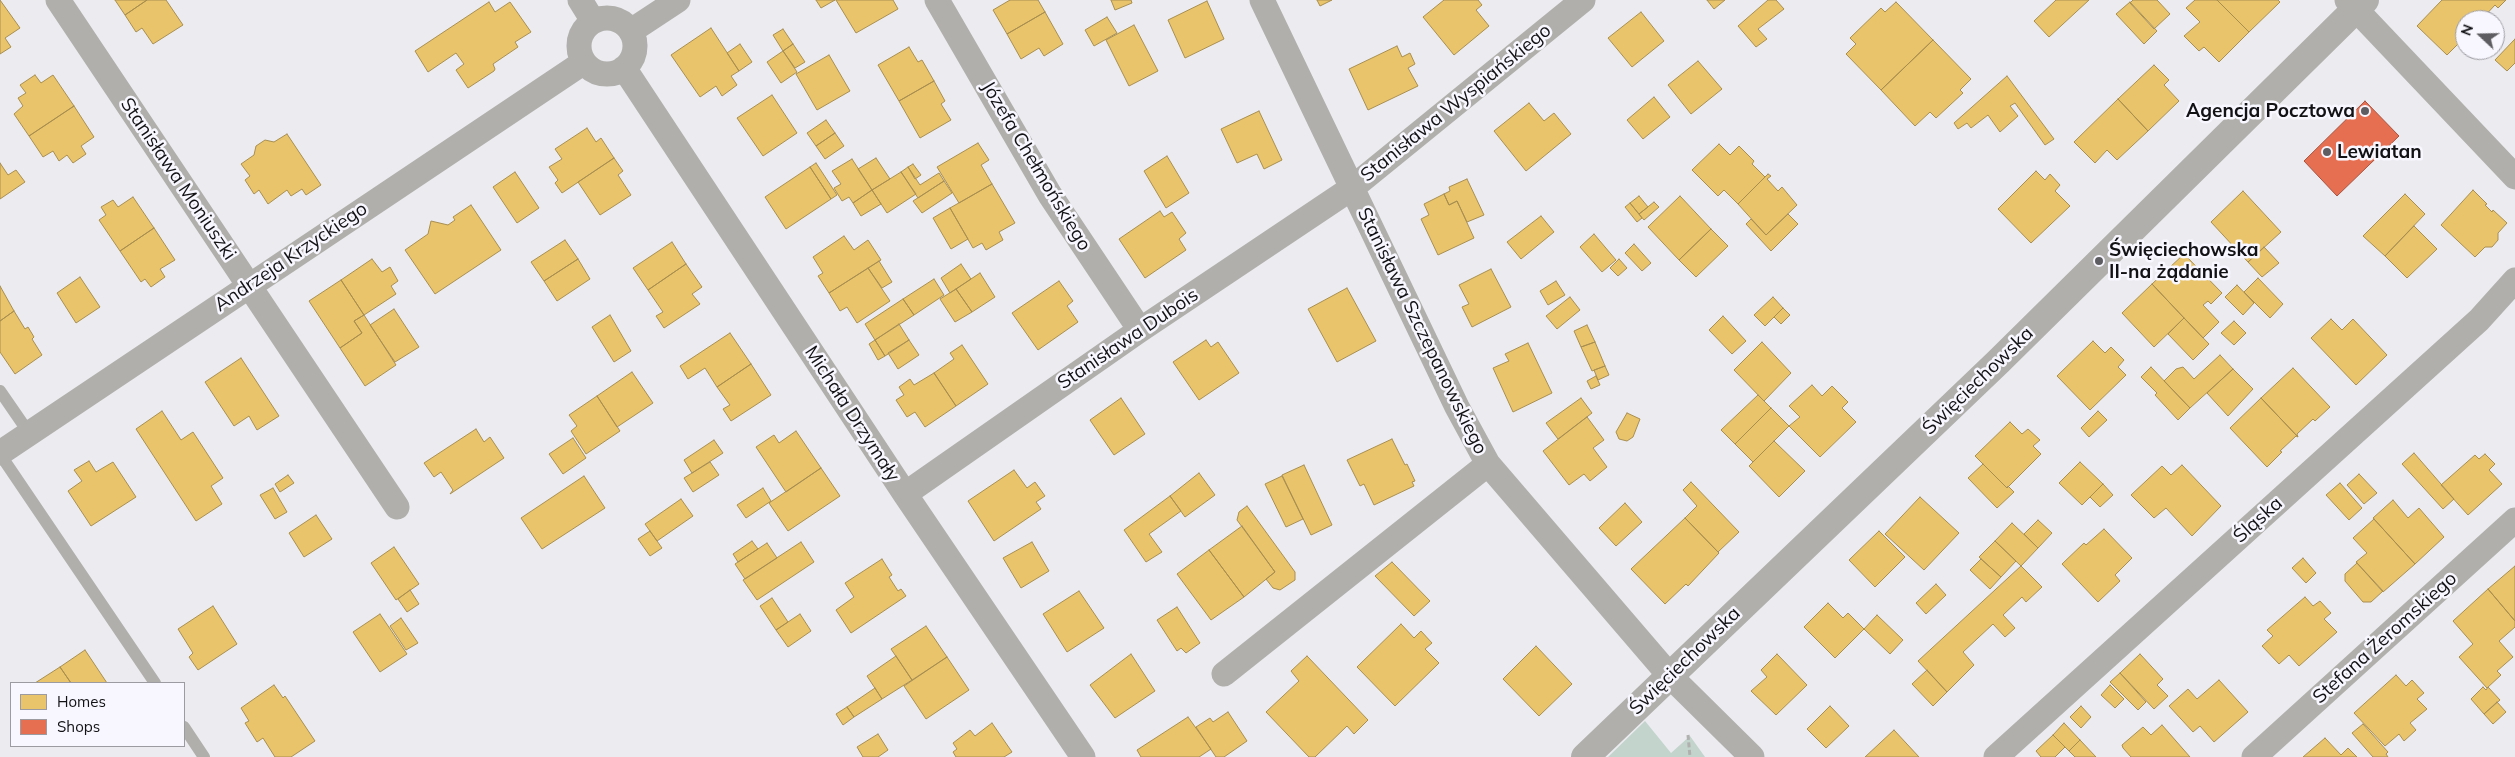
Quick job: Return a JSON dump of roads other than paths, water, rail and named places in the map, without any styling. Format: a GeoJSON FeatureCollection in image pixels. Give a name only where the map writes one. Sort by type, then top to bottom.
{"type":"FeatureCollection","features":[{"type":"Feature","properties":{"kind":"street","name":"Stanisława Moniuszki"},"geometry":{"type":"LineString","coordinates":[[58,0],[397,507]]}},
{"type":"Feature","properties":{"kind":"street"},"geometry":{"type":"LineString","coordinates":[[580,0],[593,21]]}},
{"type":"Feature","properties":{"kind":"street"},"geometry":{"type":"LineString","coordinates":[[631,31],[678,0]]}},
{"type":"Feature","properties":{"kind":"street","name":"Józefa Chełmońskiego"},"geometry":{"type":"LineString","coordinates":[[937,0],[1050,195],[1140,330]]}},
{"type":"Feature","properties":{"kind":"street","name":"Stanisława Szczepanowskiego"},"geometry":{"type":"LineString","coordinates":[[1262,0],[1458,407],[1488,464],[1670,676],[1752,757]]}},
{"type":"Feature","properties":{"kind":"street","name":"Stanisława Wyspiańskiego"},"geometry":{"type":"LineString","coordinates":[[1352,188],[1583,0]]}},
{"type":"Feature","properties":{"kind":"street"},"geometry":{"type":"LineString","coordinates":[[2357,3],[2515,177]]}},
{"type":"Feature","properties":{"kind":"street","name":"Święciechowska"},"geometry":{"type":"LineString","coordinates":[[1585,757],[1998,362],[2357,3]]}},
{"type":"Feature","properties":{"kind":"street"},"geometry":{"type":"LineString","coordinates":[[605,17],[616,19],[631,31],[634,39],[634,50],[630,61],[624,68],[614,73],[603,73],[593,70],[584,62],[579,41],[584,30],[593,21],[605,17]]}},
{"type":"Feature","properties":{"kind":"street","name":"Andrzeja Krzyckiego"},"geometry":{"type":"LineString","coordinates":[[0,454],[584,62]]}},
{"type":"Feature","properties":{"kind":"street","name":"Michała Drzymały"},"geometry":{"type":"LineString","coordinates":[[624,68],[905,494],[1084,757]]}},
{"type":"Feature","properties":{"kind":"street","name":"Stanisława Dubois"},"geometry":{"type":"LineString","coordinates":[[905,494],[1140,330],[1352,188]]}},
{"type":"Feature","properties":{"kind":"street","name":"Śląska"},"geometry":{"type":"LineString","coordinates":[[1996,757],[2479,320],[2515,280]]}},
{"type":"Feature","properties":{"kind":"street"},"geometry":{"type":"LineString","coordinates":[[1224,674],[1488,464]]}},
{"type":"Feature","properties":{"kind":"street","name":"Stefana Żeromskiego"},"geometry":{"type":"LineString","coordinates":[[2254,757],[2515,520]]}},
{"type":"Feature","properties":{"kind":"lane"},"geometry":{"type":"LineString","coordinates":[[0,390],[29,433]]}},
{"type":"Feature","properties":{"kind":"lane"},"geometry":{"type":"LineString","coordinates":[[0,454],[153,682]]}},
{"type":"Feature","properties":{"kind":"lane"},"geometry":{"type":"LineString","coordinates":[[185,728],[204,757]]}},
{"type":"Feature","properties":{"kind":"place","name":"Agencja Pocztowa"},"geometry":{"type":"Point","coordinates":[2365,111]}},
{"type":"Feature","properties":{"kind":"place","name":"Lewiatan"},"geometry":{"type":"Point","coordinates":[2327,152]}},
{"type":"Feature","properties":{"kind":"place","name":"Święciechowska II-na żądanie"},"geometry":{"type":"Point","coordinates":[2099,261]}}]}
